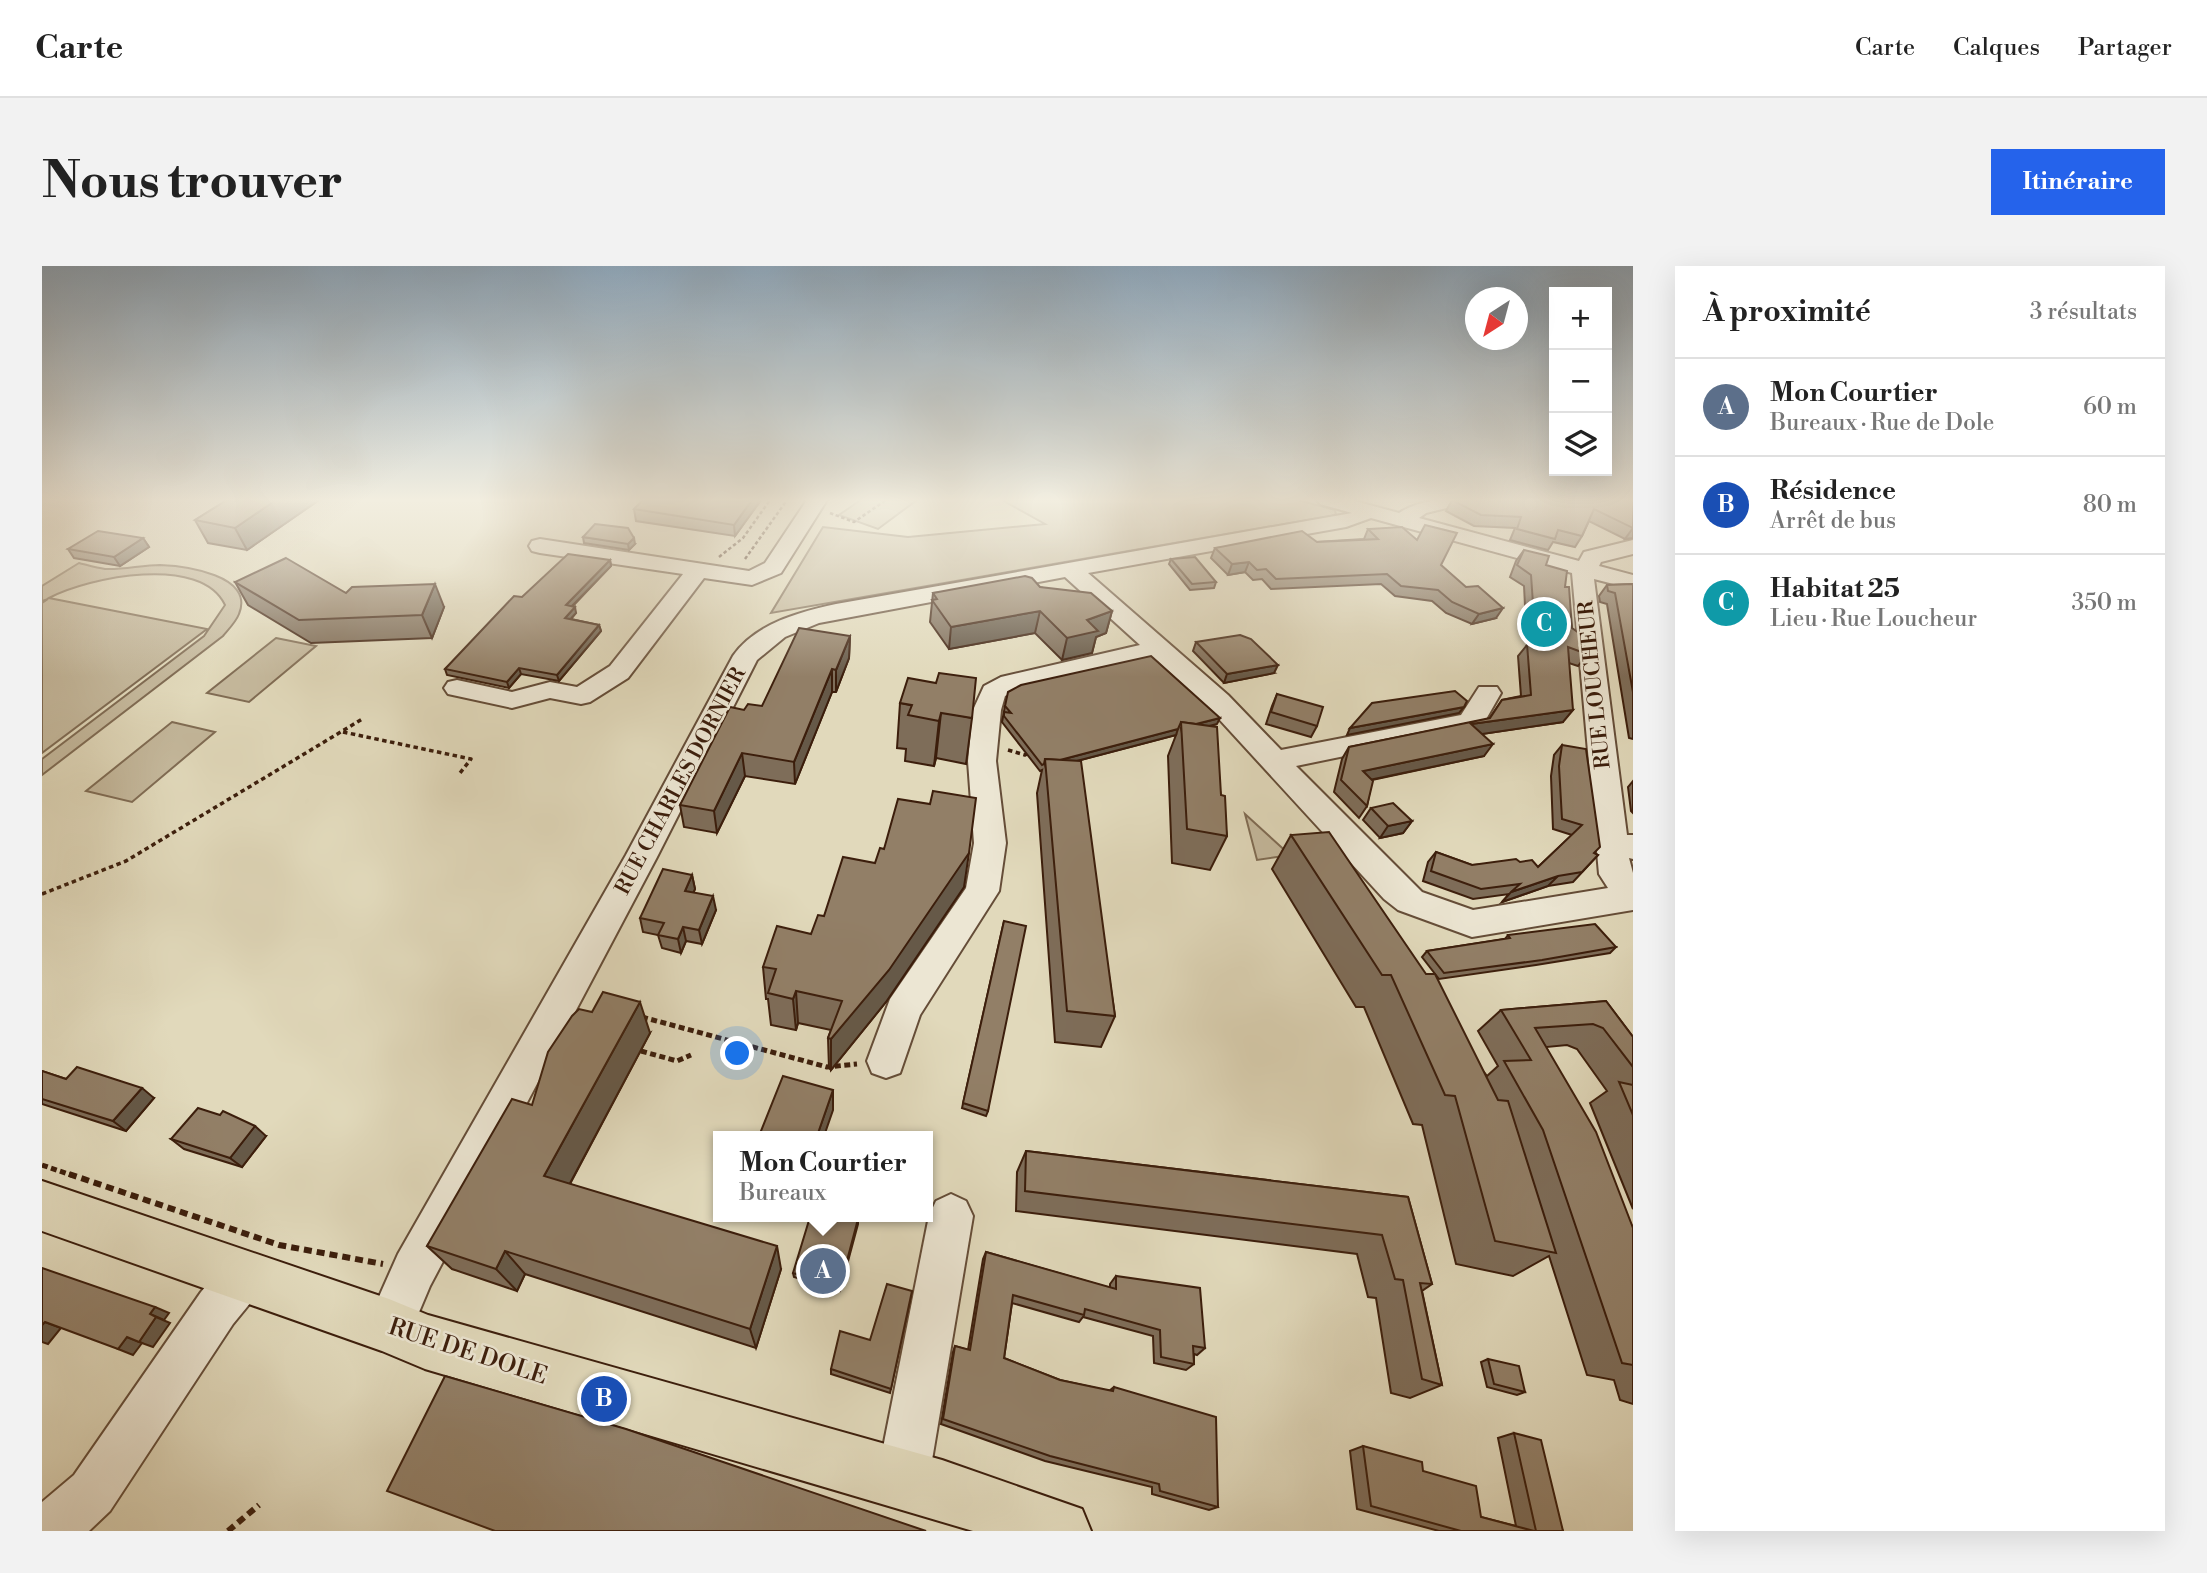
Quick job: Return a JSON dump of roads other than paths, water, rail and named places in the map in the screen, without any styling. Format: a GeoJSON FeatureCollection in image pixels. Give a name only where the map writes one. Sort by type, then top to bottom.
{"type":"FeatureCollection","features":[{"type":"Feature","properties":{"kind":"main road","name":"RUE DE DOLE"},"geometry":{"type":"LineString","coordinates":[[42,1206],[265,1258],[389,1326],[425,1342],[903,1478],[1060,1531]]}},
{"type":"Feature","properties":{"kind":"street"},"geometry":{"type":"LineString","coordinates":[[654,559],[706,565],[744,579],[766,573],[777,559]]}},
{"type":"Feature","properties":{"kind":"street","name":"RUE CHARLES DORNIER"},"geometry":{"type":"LineString","coordinates":[[389,1326],[415,1270],[641,857],[746,656],[778,629],[803,618],[1132,559]]}},
{"type":"Feature","properties":{"kind":"street"},"geometry":{"type":"LineString","coordinates":[[1550,559],[1633,582]]}},
{"type":"Feature","properties":{"kind":"street"},"geometry":{"type":"LineString","coordinates":[[1584,568],[1591,559]]}},
{"type":"Feature","properties":{"kind":"street"},"geometry":{"type":"LineString","coordinates":[[457,688],[512,699],[550,690],[581,696],[619,672],[706,565]]}},
{"type":"Feature","properties":{"kind":"street","name":"RUE LOUCHEUR"},"geometry":{"type":"LineString","coordinates":[[1584,568],[1622,846],[1617,878],[1633,896]]}},
{"type":"Feature","properties":{"kind":"street"},"geometry":{"type":"LineString","coordinates":[[1070,570],[1218,701],[1240,740],[1275,761],[1396,890],[1410,901],[1460,922],[1472,924],[1633,896]]}},
{"type":"Feature","properties":{"kind":"street"},"geometry":{"type":"LineString","coordinates":[[886,1061],[903,1010],[982,891],[990,843],[982,775],[987,710],[993,692],[1000,687],[1158,648]]}},
{"type":"Feature","properties":{"kind":"street"},"geometry":{"type":"LineString","coordinates":[[1275,761],[1471,722],[1488,693]]}},
{"type":"Feature","properties":{"kind":"street"},"geometry":{"type":"LineString","coordinates":[[903,1478],[951,1216]]}},
{"type":"Feature","properties":{"kind":"street"},"geometry":{"type":"LineString","coordinates":[[50,1531],[92,1493],[217,1308],[265,1258]]}},
{"type":"Feature","properties":{"kind":"place","name":"Habitat 25"},"geometry":{"type":"Point","coordinates":[1544,624]}},
{"type":"Feature","properties":{"kind":"place","name":"Mon Courtier"},"geometry":{"type":"Point","coordinates":[823,1271]}},
{"type":"Feature","properties":{"kind":"place","name":"Résidence"},"geometry":{"type":"Point","coordinates":[604,1399]}}]}
